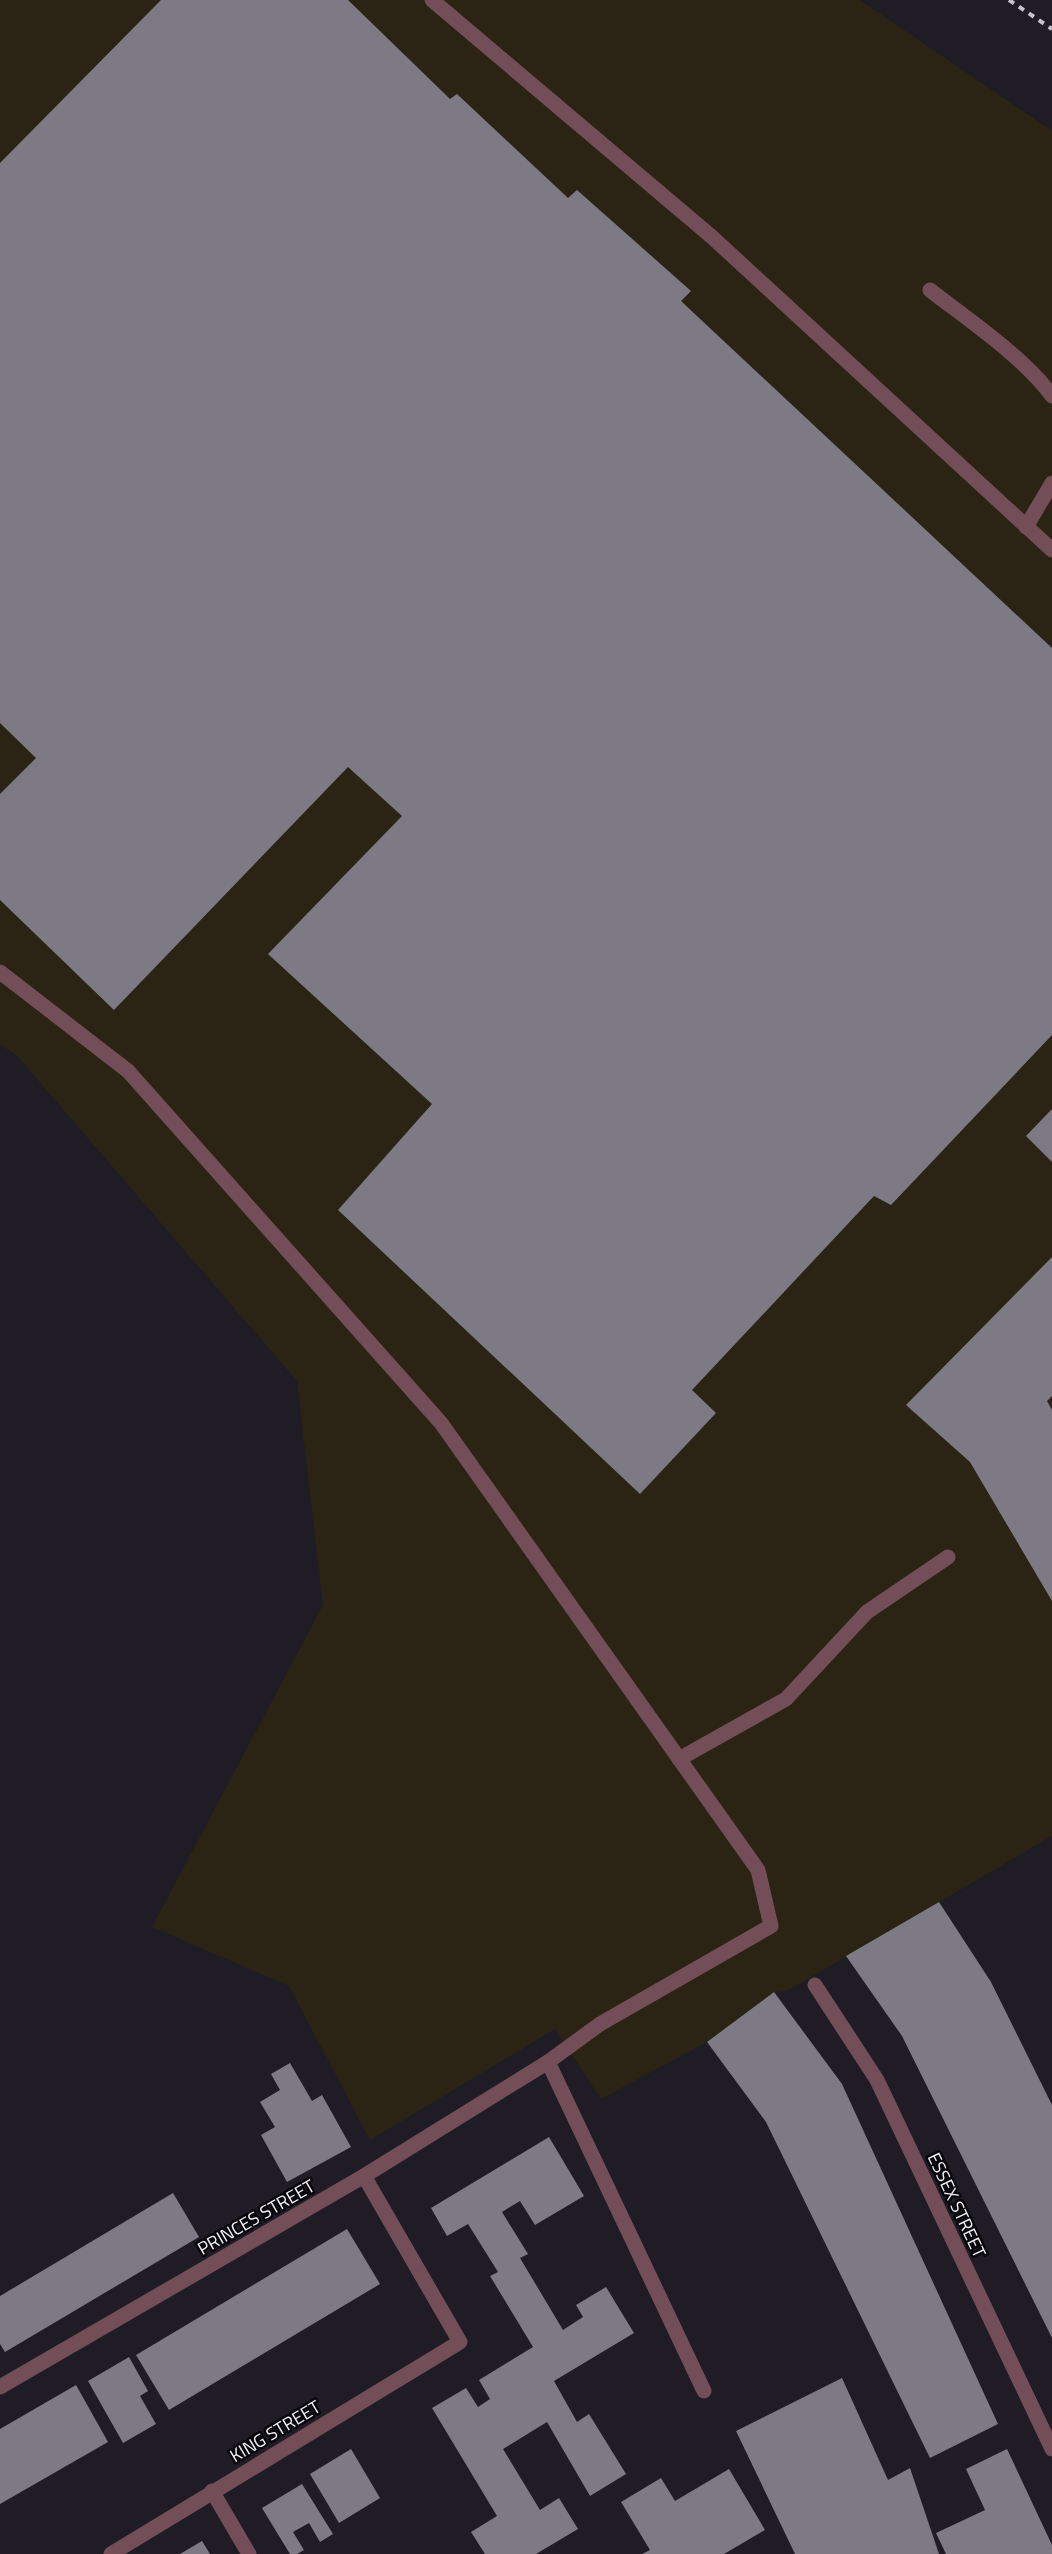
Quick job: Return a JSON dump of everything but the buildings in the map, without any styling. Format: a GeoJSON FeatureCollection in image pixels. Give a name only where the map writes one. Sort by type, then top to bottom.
{"type":"FeatureCollection","features":[{"type":"Feature","properties":{"kind":"street"},"geometry":{"type":"LineString","coordinates":[[432,0],[712,237],[1052,550]]}},
{"type":"Feature","properties":{"kind":"street"},"geometry":{"type":"LineString","coordinates":[[930,290],[994,340],[1044,385],[1052,396]]}},
{"type":"Feature","properties":{"kind":"street"},"geometry":{"type":"LineString","coordinates":[[1026,527],[1052,484]]}},
{"type":"Feature","properties":{"kind":"street"},"geometry":{"type":"LineString","coordinates":[[0,972],[128,1071],[441,1423],[679,1759],[786,1699],[867,1612],[948,1558]]}},
{"type":"Feature","properties":{"kind":"street","name":"PRINCES STREET"},"geometry":{"type":"LineString","coordinates":[[0,2387],[364,2176],[548,2062],[600,2024],[771,1926],[758,1870],[679,1759]]}},
{"type":"Feature","properties":{"kind":"street","name":"ESSEX STREET"},"geometry":{"type":"LineString","coordinates":[[815,1985],[877,2080],[1052,2449]]}},
{"type":"Feature","properties":{"kind":"street"},"geometry":{"type":"LineString","coordinates":[[548,2062],[704,2391]]}},
{"type":"Feature","properties":{"kind":"street","name":"KING STREET"},"geometry":{"type":"LineString","coordinates":[[111,2554],[460,2342],[364,2176]]}},
{"type":"Feature","properties":{"kind":"street"},"geometry":{"type":"LineString","coordinates":[[212,2491],[249,2554]]}},
{"type":"Feature","properties":{"kind":"shaded area"},"geometry":{"type":"Polygon","coordinates":[[[0,0],[860,0],[1052,131],[1052,1836],[787,1991],[774,1992],[707,2042],[601,2099],[555,2029],[370,2140],[289,1986],[152,1927],[323,1605],[297,1381],[18,1057],[0,1044],[0,0]]]}},
{"type":"Feature","properties":{"kind":"railway"},"geometry":{"type":"LineString","coordinates":[[1009,0],[1052,29]]}}]}
